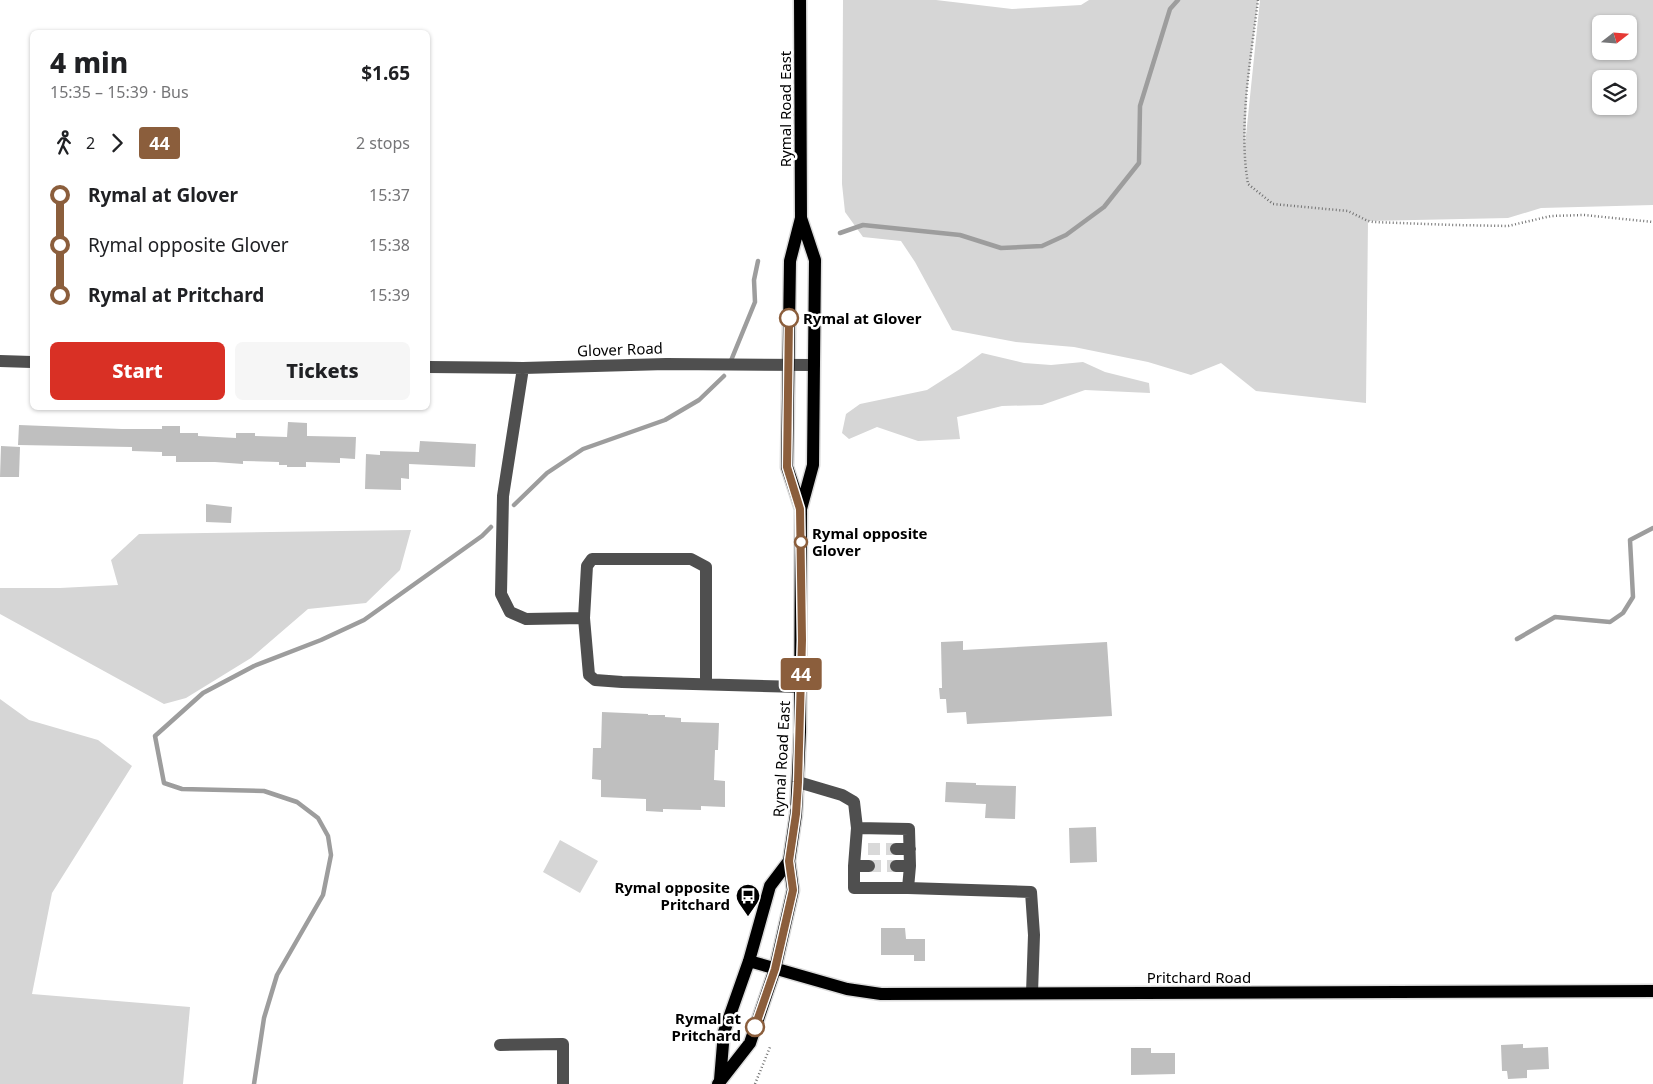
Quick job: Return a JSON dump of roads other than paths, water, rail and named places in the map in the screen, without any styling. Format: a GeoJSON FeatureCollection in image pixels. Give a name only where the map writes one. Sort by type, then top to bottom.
{"type":"FeatureCollection","features":[{"type":"Feature","properties":{"kind":"main road","name":"Rymal Road East"},"geometry":{"type":"LineString","coordinates":[[800,0],[801,218],[790,261],[787,467],[800,509]]}},
{"type":"Feature","properties":{"kind":"main road","name":"Rymal Road East"},"geometry":{"type":"LineString","coordinates":[[719,1082],[750,1043],[775,969],[793,890],[789,861],[796,814],[801,687],[800,509],[813,465],[815,260],[801,218]]}},
{"type":"Feature","properties":{"kind":"main road","name":"Rymal Road East"},"geometry":{"type":"LineString","coordinates":[[719,1082],[724,1032],[749,961],[770,886],[789,861]]}},
{"type":"Feature","properties":{"kind":"main road","name":"Pritchard Road"},"geometry":{"type":"LineString","coordinates":[[749,961],[846,989],[882,994],[1653,991]]}},
{"type":"Feature","properties":{"kind":"street"},"geometry":{"type":"LineString","coordinates":[[0,361],[30,362]]}},
{"type":"Feature","properties":{"kind":"street","name":"Glover Road"},"geometry":{"type":"LineString","coordinates":[[430,367],[523,368],[666,364],[814,364]]}},
{"type":"Feature","properties":{"kind":"street"},"geometry":{"type":"LineString","coordinates":[[523,368],[503,496],[500,594],[510,612],[526,619],[584,618]]}},
{"type":"Feature","properties":{"kind":"street"},"geometry":{"type":"LineString","coordinates":[[706,684],[706,567],[691,559],[592,559],[587,566],[584,618],[589,675],[595,680],[706,684],[801,687]]}},
{"type":"Feature","properties":{"kind":"street"},"geometry":{"type":"LineString","coordinates":[[798,782],[842,795],[854,802],[857,828],[854,888],[1031,892],[1034,935],[1032,994]]}},
{"type":"Feature","properties":{"kind":"street"},"geometry":{"type":"LineString","coordinates":[[857,828],[909,829],[910,866],[908,888]]}},
{"type":"Feature","properties":{"kind":"street"},"geometry":{"type":"LineString","coordinates":[[855,848],[868,849]]}},
{"type":"Feature","properties":{"kind":"street"},"geometry":{"type":"LineString","coordinates":[[896,849],[910,849]]}},
{"type":"Feature","properties":{"kind":"street"},"geometry":{"type":"LineString","coordinates":[[854,866],[869,866]]}},
{"type":"Feature","properties":{"kind":"street"},"geometry":{"type":"LineString","coordinates":[[896,866],[910,866]]}},
{"type":"Feature","properties":{"kind":"street"},"geometry":{"type":"LineString","coordinates":[[500,1045],[563,1044],[562,1084]]}},
{"type":"Feature","properties":{"kind":"waterway"},"geometry":{"type":"LineString","coordinates":[[840,233],[863,225],[960,235],[1001,248],[1042,246],[1066,235],[1104,207],[1139,163],[1140,106],[1170,9],[1178,0]]}},
{"type":"Feature","properties":{"kind":"waterway"},"geometry":{"type":"LineString","coordinates":[[730,363],[755,302],[754,280],[758,261]]}},
{"type":"Feature","properties":{"kind":"waterway"},"geometry":{"type":"LineString","coordinates":[[514,505],[547,473],[583,449],[665,420],[699,400],[724,376]]}},
{"type":"Feature","properties":{"kind":"waterway"},"geometry":{"type":"LineString","coordinates":[[254,1084],[264,1018],[277,975],[323,895],[331,855],[328,836],[318,818],[297,802],[264,791],[182,789],[164,783],[155,736],[203,693],[254,666],[321,640],[364,620],[482,536],[491,527]]}},
{"type":"Feature","properties":{"kind":"waterway"},"geometry":{"type":"LineString","coordinates":[[1517,639],[1555,617],[1610,622],[1623,613],[1633,597],[1630,540],[1653,528]]}},
{"type":"Feature","properties":{"kind":"tunnel"},"geometry":{"type":"LineString","coordinates":[[868,849],[896,849]]}},
{"type":"Feature","properties":{"kind":"tunnel"},"geometry":{"type":"LineString","coordinates":[[869,866],[896,866]]}},
{"type":"Feature","properties":{"kind":"place","name":"Rymal at Glover"},"geometry":{"type":"Point","coordinates":[789,318]}},
{"type":"Feature","properties":{"kind":"place","name":"Rymal opposite Glover"},"geometry":{"type":"Point","coordinates":[801,542]}},
{"type":"Feature","properties":{"kind":"place","name":"Rymal opposite Pritchard"},"geometry":{"type":"Point","coordinates":[748,917]}},
{"type":"Feature","properties":{"kind":"place","name":"Rymal at Pritchard"},"geometry":{"type":"Point","coordinates":[755,1027]}}]}
